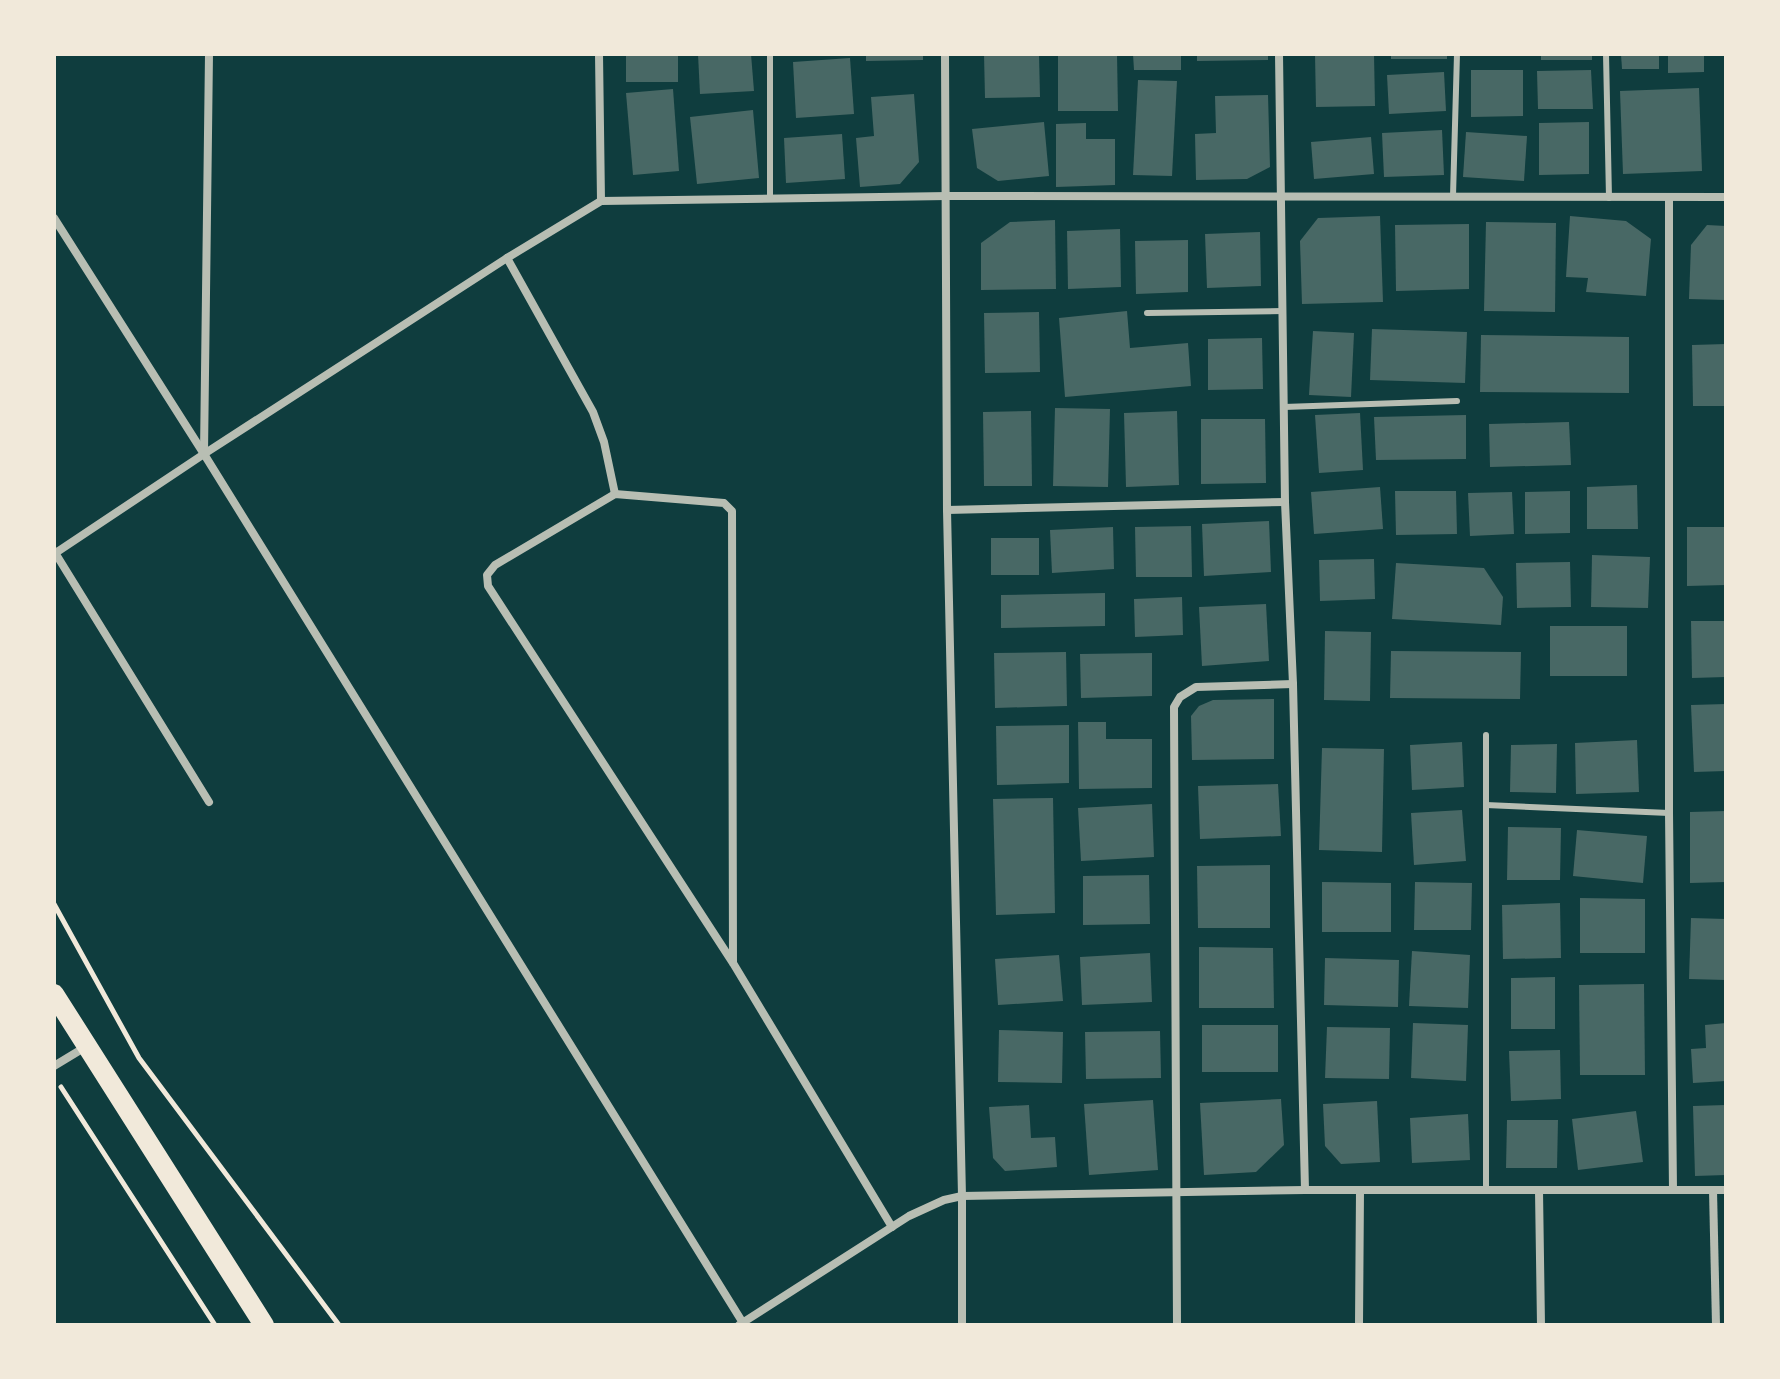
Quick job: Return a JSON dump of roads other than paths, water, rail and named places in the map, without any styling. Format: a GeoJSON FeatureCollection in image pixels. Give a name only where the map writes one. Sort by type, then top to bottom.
{"type":"FeatureCollection","features":[{"type":"Feature","properties":{"kind":"main road"},"geometry":{"type":"LineString","coordinates":[[54,994],[264,1325]]}},
{"type":"Feature","properties":{"kind":"street"},"geometry":{"type":"LineString","coordinates":[[599,54],[601,201]]}},
{"type":"Feature","properties":{"kind":"street"},"geometry":{"type":"LineString","coordinates":[[945,54],[947,510],[962,1325]]}},
{"type":"Feature","properties":{"kind":"street"},"geometry":{"type":"LineString","coordinates":[[1279,54],[1285,502],[1293,684],[1305,1190]]}},
{"type":"Feature","properties":{"kind":"street"},"geometry":{"type":"LineString","coordinates":[[204,454],[207,57]]}},
{"type":"Feature","properties":{"kind":"street"},"geometry":{"type":"LineString","coordinates":[[209,802],[54,553],[507,258],[601,201],[948,196],[1726,197]]}},
{"type":"Feature","properties":{"kind":"street"},"geometry":{"type":"LineString","coordinates":[[1669,198],[1669,813],[1673,1190]]}},
{"type":"Feature","properties":{"kind":"street"},"geometry":{"type":"LineString","coordinates":[[54,218],[204,454],[741,1324],[892,1227],[927,1207],[962,1196],[1305,1190],[1726,1190]]}},
{"type":"Feature","properties":{"kind":"street"},"geometry":{"type":"LineString","coordinates":[[507,258],[599,425],[615,494]]}},
{"type":"Feature","properties":{"kind":"street"},"geometry":{"type":"LineString","coordinates":[[733,963],[732,511],[729,506],[719,503],[615,494],[495,565],[487,575],[487,581],[733,963],[892,1227]]}},
{"type":"Feature","properties":{"kind":"street"},"geometry":{"type":"LineString","coordinates":[[947,510],[1285,502]]}},
{"type":"Feature","properties":{"kind":"street"},"geometry":{"type":"LineString","coordinates":[[1177,1325],[1174,707],[1180,697],[1196,687],[1293,684]]}},
{"type":"Feature","properties":{"kind":"street"},"geometry":{"type":"LineString","coordinates":[[54,1066],[87,1046]]}},
{"type":"Feature","properties":{"kind":"street"},"geometry":{"type":"LineString","coordinates":[[1713,1190],[1716,1325]]}},
{"type":"Feature","properties":{"kind":"street"},"geometry":{"type":"LineString","coordinates":[[1359,1325],[1360,1191]]}},
{"type":"Feature","properties":{"kind":"street"},"geometry":{"type":"LineString","coordinates":[[1539,1191],[1541,1325]]}},
{"type":"Feature","properties":{"kind":"lane"},"geometry":{"type":"LineString","coordinates":[[770,54],[770,199]]}},
{"type":"Feature","properties":{"kind":"lane"},"geometry":{"type":"LineString","coordinates":[[1453,196],[1457,54]]}},
{"type":"Feature","properties":{"kind":"lane"},"geometry":{"type":"LineString","coordinates":[[1606,54],[1609,198]]}},
{"type":"Feature","properties":{"kind":"lane"},"geometry":{"type":"LineString","coordinates":[[1147,313],[1283,311]]}},
{"type":"Feature","properties":{"kind":"lane"},"geometry":{"type":"LineString","coordinates":[[1284,407],[1457,401]]}},
{"type":"Feature","properties":{"kind":"lane"},"geometry":{"type":"LineString","coordinates":[[1486,735],[1486,1191]]}},
{"type":"Feature","properties":{"kind":"lane"},"geometry":{"type":"LineString","coordinates":[[1486,805],[1669,813]]}}]}
